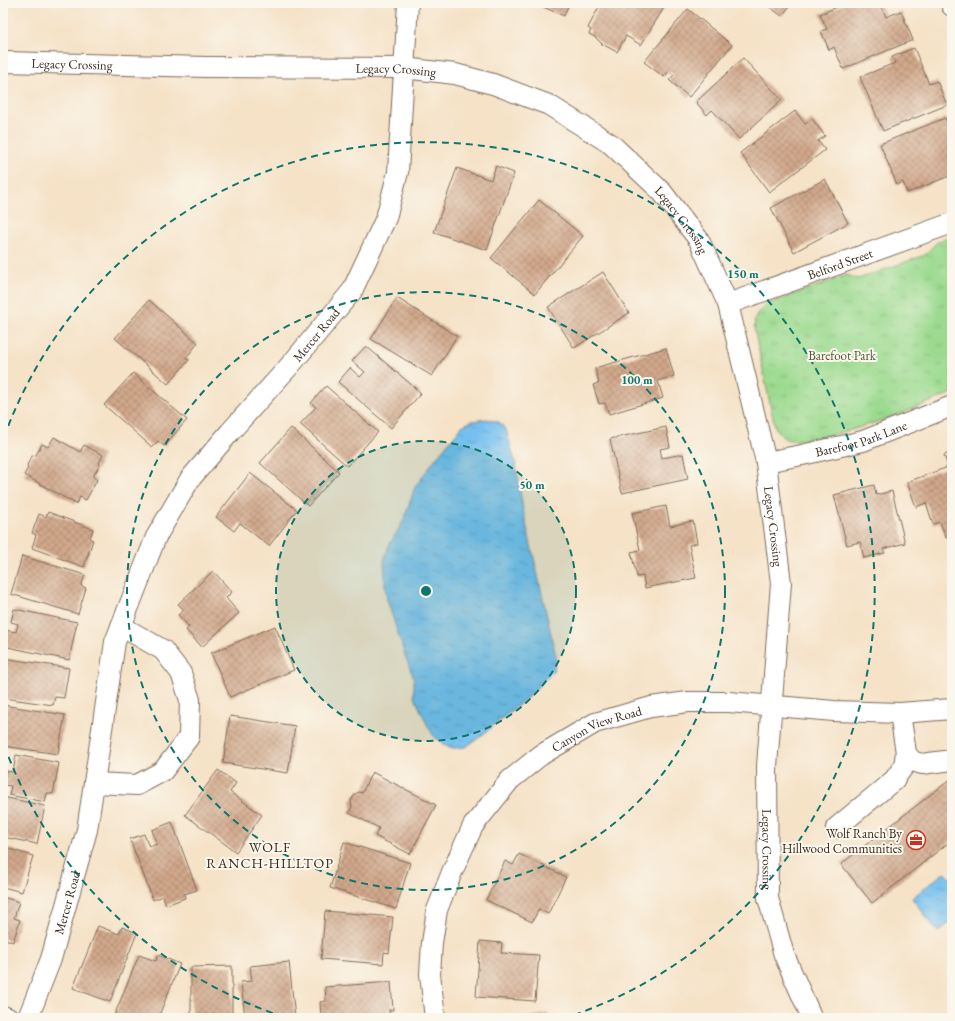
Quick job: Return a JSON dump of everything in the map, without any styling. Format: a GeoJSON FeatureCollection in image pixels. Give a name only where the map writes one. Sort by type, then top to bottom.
{"type":"FeatureCollection","features":[{"type":"Feature","properties":{"kind":"street","name":"Mercer Road"},"geometry":{"type":"LineString","coordinates":[[28,1018],[51,959],[85,838],[115,642],[156,537],[190,479],[293,362],[352,291],[386,218],[398,172],[408,3]]}},
{"type":"Feature","properties":{"kind":"street","name":"Legacy Crossing"},"geometry":{"type":"LineString","coordinates":[[3,62],[206,67],[404,68],[455,74],[493,84],[549,106],[611,144],[662,192],[699,240],[728,304],[766,462],[781,583],[767,766],[768,898],[784,956],[812,1018]]}},
{"type":"Feature","properties":{"kind":"street","name":"Belford Street"},"geometry":{"type":"LineString","coordinates":[[728,304],[952,223]]}},
{"type":"Feature","properties":{"kind":"street","name":"Barefoot Park Lane"},"geometry":{"type":"LineString","coordinates":[[766,462],[863,441],[952,406]]}},
{"type":"Feature","properties":{"kind":"street"},"geometry":{"type":"LineString","coordinates":[[94,783],[136,785],[163,771],[188,737],[190,700],[181,673],[163,650],[121,626]]}},
{"type":"Feature","properties":{"kind":"street","name":"Canyon View Road"},"geometry":{"type":"LineString","coordinates":[[436,1018],[430,974],[432,942],[437,910],[452,872],[473,826],[510,780],[541,755],[595,723],[651,707],[688,702],[729,702],[834,711],[900,713],[952,709]]}},
{"type":"Feature","properties":{"kind":"street"},"geometry":{"type":"LineString","coordinates":[[836,828],[894,780],[904,766],[906,753],[900,713]]}},
{"type":"Feature","properties":{"kind":"street"},"geometry":{"type":"LineString","coordinates":[[906,753],[912,761],[922,764],[952,760]]}},
{"type":"Feature","properties":{"kind":"street"},"geometry":{"type":"LineString","coordinates":[[3,1016],[8,1018]]}},
{"type":"Feature","properties":{"kind":"green space","name":"Barefoot Park"},"geometry":{"type":"Polygon","coordinates":[[[952,236],[952,393],[902,413],[833,435],[803,440],[788,440],[783,437],[775,427],[755,333],[754,324],[759,311],[765,305],[847,275],[858,279],[925,255],[937,242],[952,236]]]}},
{"type":"Feature","properties":{"kind":"water"},"geometry":{"type":"Polygon","coordinates":[[[487,419],[499,422],[506,430],[516,465],[523,510],[556,656],[554,670],[529,696],[476,740],[465,747],[453,748],[443,744],[433,735],[414,696],[414,679],[387,600],[384,560],[389,545],[404,520],[415,487],[436,458],[462,426],[472,421],[487,419]]]}},
{"type":"Feature","properties":{"kind":"water"},"geometry":{"type":"Polygon","coordinates":[[[945,872],[952,881],[952,921],[938,932],[912,898],[945,872]]]}},
{"type":"Feature","properties":{"kind":"building"},"geometry":{"type":"Polygon","coordinates":[[[544,3],[569,3],[564,16],[543,7],[544,3]]]}},
{"type":"Feature","properties":{"kind":"building"},"geometry":{"type":"Polygon","coordinates":[[[601,3],[660,3],[665,6],[641,45],[626,36],[617,52],[602,44],[595,37],[589,34],[591,30],[588,28],[601,3]]]}},
{"type":"Feature","properties":{"kind":"building"},"geometry":{"type":"Polygon","coordinates":[[[764,3],[792,3],[782,16],[764,3]]]}},
{"type":"Feature","properties":{"kind":"building"},"geometry":{"type":"Polygon","coordinates":[[[847,3],[880,3],[886,17],[901,11],[913,40],[843,69],[834,47],[829,50],[821,31],[827,29],[820,14],[847,3]]]}},
{"type":"Feature","properties":{"kind":"building"},"geometry":{"type":"Polygon","coordinates":[[[688,9],[732,45],[689,97],[669,80],[674,75],[669,71],[664,77],[644,62],[688,9]]]}},
{"type":"Feature","properties":{"kind":"building"},"geometry":{"type":"Polygon","coordinates":[[[914,48],[929,84],[937,81],[947,105],[883,131],[860,77],[895,63],[892,57],[914,48]]]}},
{"type":"Feature","properties":{"kind":"building"},"geometry":{"type":"Polygon","coordinates":[[[743,58],[782,100],[739,139],[712,110],[707,115],[696,102],[743,58]]]}},
{"type":"Feature","properties":{"kind":"building"},"geometry":{"type":"Polygon","coordinates":[[[795,111],[805,124],[812,119],[825,136],[818,141],[825,150],[769,192],[740,153],[795,111]]]}},
{"type":"Feature","properties":{"kind":"building"},"geometry":{"type":"Polygon","coordinates":[[[945,118],[952,135],[952,175],[907,193],[903,182],[897,185],[880,144],[945,118]]]}},
{"type":"Feature","properties":{"kind":"building"},"geometry":{"type":"Polygon","coordinates":[[[496,166],[514,173],[487,250],[434,232],[457,168],[491,180],[496,166]]]}},
{"type":"Feature","properties":{"kind":"building"},"geometry":{"type":"Polygon","coordinates":[[[825,179],[848,223],[794,252],[771,208],[825,179]]]}},
{"type":"Feature","properties":{"kind":"building"},"geometry":{"type":"Polygon","coordinates":[[[539,200],[583,236],[535,294],[491,258],[539,200]]]}},
{"type":"Feature","properties":{"kind":"building"},"geometry":{"type":"Polygon","coordinates":[[[603,272],[629,313],[574,348],[548,307],[603,272]]]}},
{"type":"Feature","properties":{"kind":"building"},"geometry":{"type":"Polygon","coordinates":[[[397,298],[457,336],[432,376],[371,339],[397,298]]]}},
{"type":"Feature","properties":{"kind":"building"},"geometry":{"type":"Polygon","coordinates":[[[149,300],[198,343],[186,358],[189,360],[168,384],[115,338],[149,300]]]}},
{"type":"Feature","properties":{"kind":"building"},"geometry":{"type":"Polygon","coordinates":[[[366,346],[421,393],[391,428],[338,382],[350,368],[360,377],[365,372],[352,361],[366,346]]]}},
{"type":"Feature","properties":{"kind":"building"},"geometry":{"type":"Polygon","coordinates":[[[666,348],[674,376],[658,381],[663,398],[609,414],[605,403],[599,404],[593,385],[599,383],[595,368],[666,348]]]}},
{"type":"Feature","properties":{"kind":"building"},"geometry":{"type":"Polygon","coordinates":[[[133,373],[187,420],[164,446],[158,441],[152,447],[104,405],[133,373]]]}},
{"type":"Feature","properties":{"kind":"building"},"geometry":{"type":"Polygon","coordinates":[[[326,386],[378,432],[347,466],[300,424],[316,407],[311,403],[326,386]]]}},
{"type":"Feature","properties":{"kind":"building"},"geometry":{"type":"Polygon","coordinates":[[[666,427],[670,447],[660,449],[662,458],[683,454],[688,479],[622,493],[610,439],[666,427]]]}},
{"type":"Feature","properties":{"kind":"building"},"geometry":{"type":"Polygon","coordinates":[[[291,428],[339,472],[308,506],[260,463],[291,428]]]}},
{"type":"Feature","properties":{"kind":"building"},"geometry":{"type":"Polygon","coordinates":[[[54,437],[80,452],[84,445],[103,455],[93,477],[97,480],[86,500],[80,497],[76,504],[24,475],[32,456],[36,455],[42,444],[48,447],[54,437]]]}},
{"type":"Feature","properties":{"kind":"building"},"geometry":{"type":"Polygon","coordinates":[[[952,452],[952,536],[946,538],[940,522],[933,524],[926,503],[916,507],[907,482],[948,467],[944,455],[952,452]]]}},
{"type":"Feature","properties":{"kind":"building"},"geometry":{"type":"Polygon","coordinates":[[[250,473],[297,510],[269,546],[240,523],[234,531],[216,517],[250,473]]]}},
{"type":"Feature","properties":{"kind":"building"},"geometry":{"type":"Polygon","coordinates":[[[874,485],[876,495],[892,491],[905,543],[883,549],[885,553],[864,558],[860,542],[847,545],[834,495],[874,485]]]}},
{"type":"Feature","properties":{"kind":"building"},"geometry":{"type":"Polygon","coordinates":[[[666,506],[670,526],[693,521],[697,543],[689,545],[696,578],[645,588],[643,576],[637,577],[631,552],[640,550],[632,513],[666,506]]]}},
{"type":"Feature","properties":{"kind":"building"},"geometry":{"type":"Polygon","coordinates":[[[48,512],[93,529],[90,539],[93,540],[84,567],[32,548],[36,535],[32,533],[39,514],[46,517],[48,512]]]}},
{"type":"Feature","properties":{"kind":"building"},"geometry":{"type":"Polygon","coordinates":[[[22,556],[85,575],[81,586],[86,588],[78,614],[11,594],[22,556]]]}},
{"type":"Feature","properties":{"kind":"building"},"geometry":{"type":"Polygon","coordinates":[[[213,571],[232,592],[226,598],[239,613],[202,647],[186,630],[189,627],[178,615],[184,610],[178,604],[213,571]]]}},
{"type":"Feature","properties":{"kind":"building"},"geometry":{"type":"Polygon","coordinates":[[[14,609],[77,622],[69,660],[3,646],[5,630],[16,632],[18,624],[11,622],[14,609]]]}},
{"type":"Feature","properties":{"kind":"building"},"geometry":{"type":"Polygon","coordinates":[[[275,626],[294,670],[230,697],[211,653],[275,626]]]}},
{"type":"Feature","properties":{"kind":"building"},"geometry":{"type":"Polygon","coordinates":[[[3,658],[69,668],[64,698],[55,697],[53,705],[3,698],[3,658]]]}},
{"type":"Feature","properties":{"kind":"building"},"geometry":{"type":"Polygon","coordinates":[[[3,705],[65,715],[58,754],[3,746],[3,705]]]}},
{"type":"Feature","properties":{"kind":"building"},"geometry":{"type":"Polygon","coordinates":[[[230,716],[295,726],[288,773],[223,763],[230,716]]]}},
{"type":"Feature","properties":{"kind":"building"},"geometry":{"type":"Polygon","coordinates":[[[16,755],[59,763],[53,794],[47,793],[45,802],[9,795],[11,786],[3,785],[6,771],[13,772],[16,755]]]}},
{"type":"Feature","properties":{"kind":"building"},"geometry":{"type":"Polygon","coordinates":[[[218,770],[236,783],[230,792],[262,815],[236,852],[185,815],[218,770]]]}},
{"type":"Feature","properties":{"kind":"building"},"geometry":{"type":"Polygon","coordinates":[[[372,772],[436,805],[410,854],[375,836],[379,828],[349,813],[352,807],[351,801],[355,794],[359,792],[362,793],[372,772]]]}},
{"type":"Feature","properties":{"kind":"building"},"geometry":{"type":"Polygon","coordinates":[[[952,778],[952,840],[872,903],[841,864],[952,778]]]}},
{"type":"Feature","properties":{"kind":"building"},"geometry":{"type":"Polygon","coordinates":[[[3,797],[45,806],[37,844],[3,837],[3,797]]]}},
{"type":"Feature","properties":{"kind":"building"},"geometry":{"type":"Polygon","coordinates":[[[172,822],[197,890],[184,894],[185,898],[166,905],[163,896],[153,900],[130,839],[144,834],[149,847],[157,844],[152,830],[172,822]]]}},
{"type":"Feature","properties":{"kind":"building"},"geometry":{"type":"Polygon","coordinates":[[[344,842],[410,863],[396,909],[330,888],[344,842]]]}},
{"type":"Feature","properties":{"kind":"building"},"geometry":{"type":"Polygon","coordinates":[[[3,847],[33,856],[22,892],[3,887],[3,847]]]}},
{"type":"Feature","properties":{"kind":"building"},"geometry":{"type":"Polygon","coordinates":[[[519,854],[566,877],[548,914],[539,909],[532,922],[486,900],[505,861],[513,865],[519,854]]]}},
{"type":"Feature","properties":{"kind":"building"},"geometry":{"type":"Polygon","coordinates":[[[3,897],[19,902],[14,918],[20,920],[13,942],[3,938],[3,897]]]}},
{"type":"Feature","properties":{"kind":"building"},"geometry":{"type":"Polygon","coordinates":[[[325,911],[393,917],[389,953],[384,952],[383,964],[321,959],[325,911]]]}},
{"type":"Feature","properties":{"kind":"building"},"geometry":{"type":"Polygon","coordinates":[[[98,926],[119,934],[122,927],[137,933],[110,1002],[73,988],[98,926]]]}},
{"type":"Feature","properties":{"kind":"building"},"geometry":{"type":"Polygon","coordinates":[[[480,941],[502,943],[501,953],[539,955],[535,1001],[476,997],[480,941]]]}},
{"type":"Feature","properties":{"kind":"building"},"geometry":{"type":"Polygon","coordinates":[[[139,955],[156,961],[158,955],[180,964],[158,1018],[118,1018],[114,1016],[139,955]]]}},
{"type":"Feature","properties":{"kind":"building"},"geometry":{"type":"Polygon","coordinates":[[[289,962],[295,1018],[245,1018],[241,982],[252,981],[250,966],[289,962]]]}},
{"type":"Feature","properties":{"kind":"building"},"geometry":{"type":"Polygon","coordinates":[[[232,966],[232,1018],[191,1018],[191,967],[232,966]]]}},
{"type":"Feature","properties":{"kind":"building"},"geometry":{"type":"Polygon","coordinates":[[[391,982],[393,1010],[389,1010],[390,1018],[321,1018],[320,1002],[326,1001],[325,987],[391,982]]]}},
{"type":"Feature","properties":{"kind":"building"},"geometry":{"type":"Polygon","coordinates":[[[548,1013],[549,1018],[530,1018],[530,1017],[548,1013]]]}},
{"type":"Feature","properties":{"kind":"place","name":"Wolf Ranch By Hillwood Communities"},"geometry":{"type":"Point","coordinates":[916,840]}},
{"type":"Feature","properties":{"kind":"district","name":"WOLF RANCH-HILLTOP"},"geometry":{"type":"Point","coordinates":[270,856]}}]}
